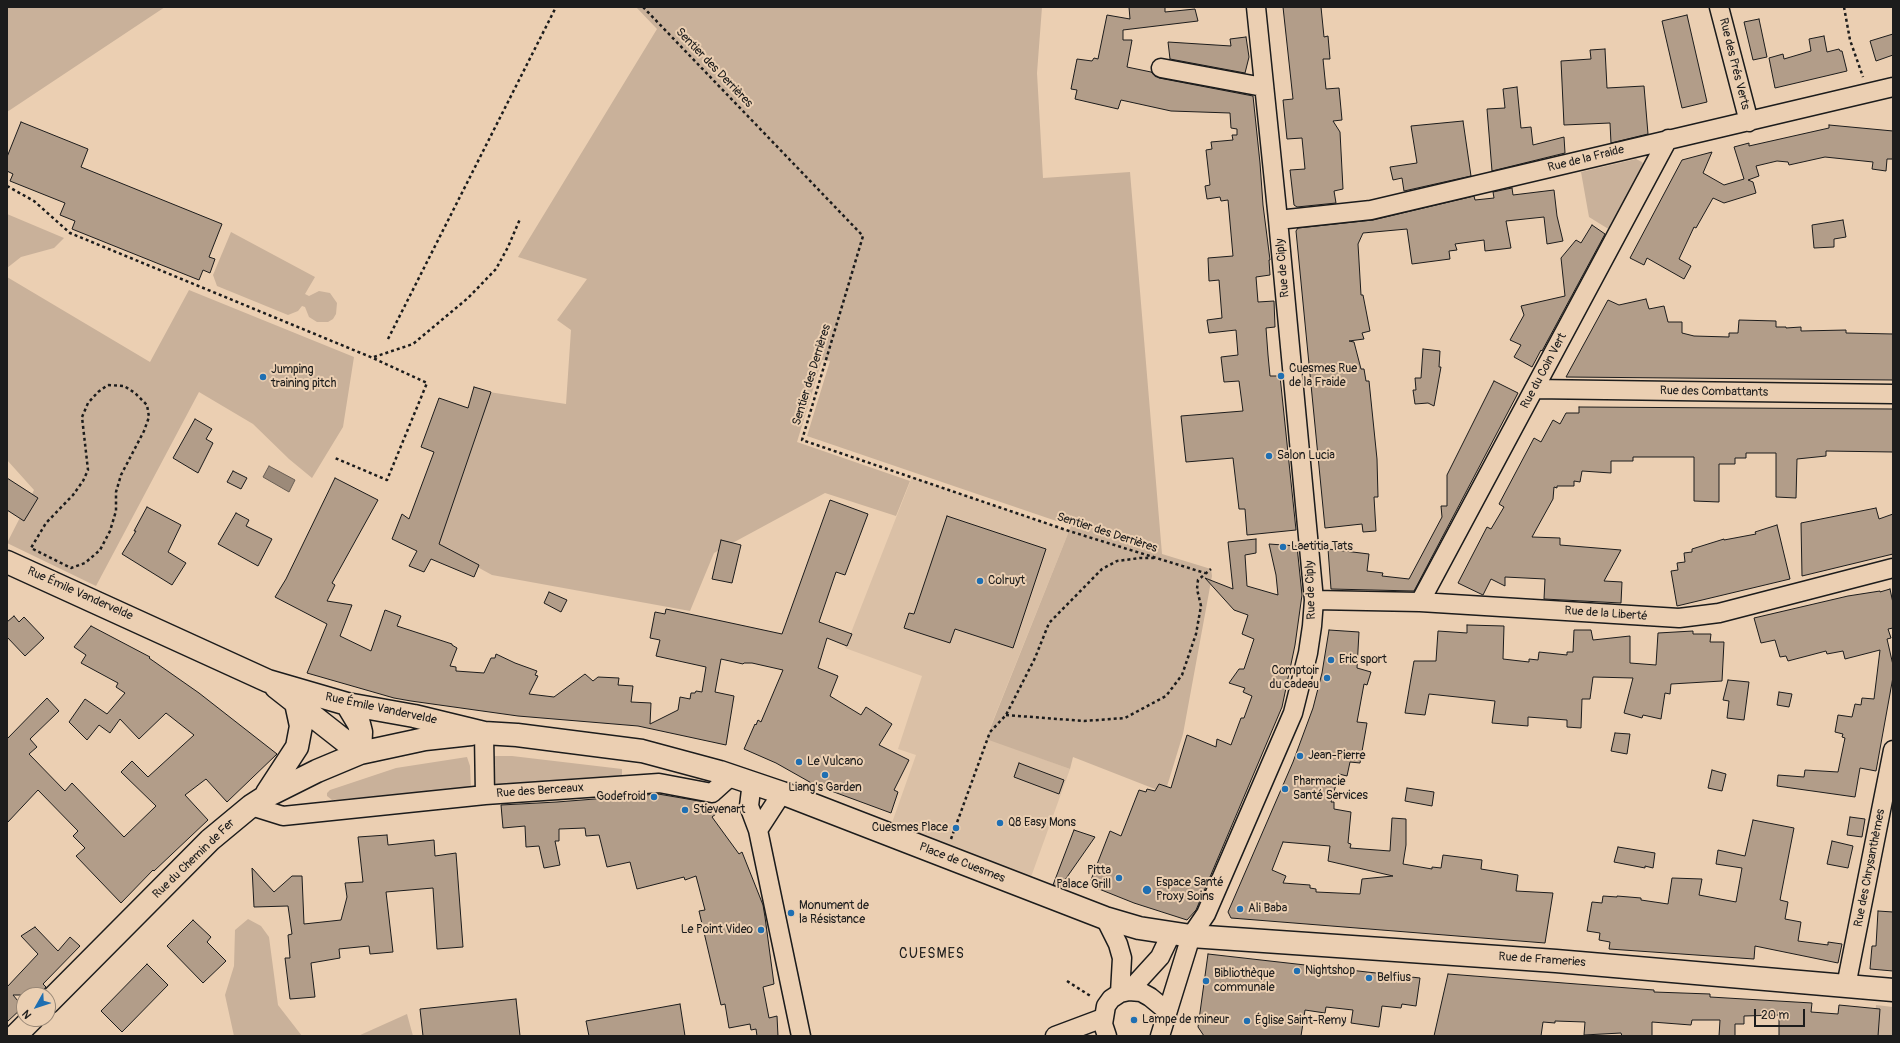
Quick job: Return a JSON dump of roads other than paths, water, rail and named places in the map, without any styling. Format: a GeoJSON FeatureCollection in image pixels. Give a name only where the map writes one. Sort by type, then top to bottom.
{"type":"FeatureCollection","features":[{"type":"Feature","properties":{"kind":"main road","name":"Rue Émile Vandervelde"},"geometry":{"type":"LineString","coordinates":[[7,562],[268,681],[347,704],[420,717],[484,733],[517,735],[642,751],[743,779]]}},
{"type":"Feature","properties":{"kind":"main road"},"geometry":{"type":"LineString","coordinates":[[268,681],[360,753]]}},
{"type":"Feature","properties":{"kind":"main road"},"geometry":{"type":"LineString","coordinates":[[258,802],[297,747],[301,726],[296,703]]}},
{"type":"Feature","properties":{"kind":"main road"},"geometry":{"type":"LineString","coordinates":[[347,704],[360,724],[360,753]]}},
{"type":"Feature","properties":{"kind":"main road","name":"Rue du Chemin de Fer"},"geometry":{"type":"LineString","coordinates":[[56,995],[210,840],[258,802],[317,771],[360,753],[425,739],[484,733]]}},
{"type":"Feature","properties":{"kind":"main road","name":"Place de Cuesmes"},"geometry":{"type":"LineString","coordinates":[[743,779],[1105,918],[1139,928],[1181,935]]}},
{"type":"Feature","properties":{"kind":"main road","name":"Rue de Frameries"},"geometry":{"type":"LineString","coordinates":[[1181,935],[1550,960],[1893,990]]}},
{"type":"Feature","properties":{"kind":"main road"},"geometry":{"type":"LineString","coordinates":[[15,1036],[24,1027]]}},
{"type":"Feature","properties":{"kind":"street","name":"Rue de Ciply"},"geometry":{"type":"LineString","coordinates":[[1181,935],[1206,914],[1293,713],[1308,653],[1314,600],[1256,7]]}},
{"type":"Feature","properties":{"kind":"street","name":"Rue des Prés Verts"},"geometry":{"type":"LineString","coordinates":[[1719,7],[1749,122]]}},
{"type":"Feature","properties":{"kind":"street"},"geometry":{"type":"LineString","coordinates":[[1161,68],[1264,87]]}},
{"type":"Feature","properties":{"kind":"street","name":"Rue de la Fraide"},"geometry":{"type":"LineString","coordinates":[[1278,220],[1371,210],[1893,87]]}},
{"type":"Feature","properties":{"kind":"street","name":"Rue du Coin Vert"},"geometry":{"type":"LineString","coordinates":[[1420,602],[1668,139]]}},
{"type":"Feature","properties":{"kind":"street","name":"Rue des Combattants"},"geometry":{"type":"LineString","coordinates":[[1534,389],[1893,394]]}},
{"type":"Feature","properties":{"kind":"street","name":"Rue de la Liberté"},"geometry":{"type":"LineString","coordinates":[[1314,600],[1420,602],[1679,618],[1719,613],[1893,568]]}},
{"type":"Feature","properties":{"kind":"street","name":"Rue des Berceaux"},"geometry":{"type":"LineString","coordinates":[[484,733],[485,795]]}},
{"type":"Feature","properties":{"kind":"street","name":"Rue des Chrysanthèmes"},"geometry":{"type":"LineString","coordinates":[[1846,986],[1893,750]]}},
{"type":"Feature","properties":{"kind":"street"},"geometry":{"type":"LineString","coordinates":[[743,779],[749,806],[758,830],[801,1036]]}},
{"type":"Feature","properties":{"kind":"street","name":"Rue des Berceaux"},"geometry":{"type":"LineString","coordinates":[[258,802],[283,816],[485,795],[659,783],[712,793],[743,779]]}},
{"type":"Feature","properties":{"kind":"street"},"geometry":{"type":"LineString","coordinates":[[758,830],[782,793]]}},
{"type":"Feature","properties":{"kind":"street"},"geometry":{"type":"LineString","coordinates":[[1105,918],[1118,944],[1122,958],[1124,992]]}},
{"type":"Feature","properties":{"kind":"street"},"geometry":{"type":"LineString","coordinates":[[1107,1036],[1103,1024],[1105,1012],[1111,999],[1124,992],[1181,935]]}},
{"type":"Feature","properties":{"kind":"street"},"geometry":{"type":"LineString","coordinates":[[1160,1036],[1167,1011],[1181,935]]}},
{"type":"Feature","properties":{"kind":"street"},"geometry":{"type":"LineString","coordinates":[[1124,992],[1141,992],[1150,997],[1167,1011]]}},
{"type":"Feature","properties":{"kind":"street"},"geometry":{"type":"LineString","coordinates":[[1055,1036],[1105,1012]]}},
{"type":"Feature","properties":{"kind":"place","name":"Cuesmes Rue de la Fraide"},"geometry":{"type":"Point","coordinates":[1281,376]}},
{"type":"Feature","properties":{"kind":"place","name":"Jumping training pitch"},"geometry":{"type":"Point","coordinates":[263,377]}},
{"type":"Feature","properties":{"kind":"place","name":"Salon Lucia"},"geometry":{"type":"Point","coordinates":[1269,456]}},
{"type":"Feature","properties":{"kind":"place","name":"Laetitia Tats"},"geometry":{"type":"Point","coordinates":[1283,547]}},
{"type":"Feature","properties":{"kind":"place","name":"Colruyt"},"geometry":{"type":"Point","coordinates":[980,581]}},
{"type":"Feature","properties":{"kind":"place","name":"Eric sport"},"geometry":{"type":"Point","coordinates":[1331,660]}},
{"type":"Feature","properties":{"kind":"place","name":"Comptoir du cadeau"},"geometry":{"type":"Point","coordinates":[1327,678]}},
{"type":"Feature","properties":{"kind":"place","name":"Jean-Pierre"},"geometry":{"type":"Point","coordinates":[1300,756]}},
{"type":"Feature","properties":{"kind":"place","name":"Le Vulcano"},"geometry":{"type":"Point","coordinates":[799,762]}},
{"type":"Feature","properties":{"kind":"place","name":"Liang's Garden"},"geometry":{"type":"Point","coordinates":[825,775]}},
{"type":"Feature","properties":{"kind":"place","name":"Pharmacie Santé Services"},"geometry":{"type":"Point","coordinates":[1285,789]}},
{"type":"Feature","properties":{"kind":"place","name":"Godefroid"},"geometry":{"type":"Point","coordinates":[654,797]}},
{"type":"Feature","properties":{"kind":"place","name":"Stievenart"},"geometry":{"type":"Point","coordinates":[685,810]}},
{"type":"Feature","properties":{"kind":"place","name":"Q8 Easy Mons"},"geometry":{"type":"Point","coordinates":[1000,823]}},
{"type":"Feature","properties":{"kind":"place","name":"Cuesmes Place"},"geometry":{"type":"Point","coordinates":[956,828]}},
{"type":"Feature","properties":{"kind":"place","name":"Pitta Palace Grill"},"geometry":{"type":"Point","coordinates":[1119,878]}},
{"type":"Feature","properties":{"kind":"place","name":"Espace Santé Proxy Soins"},"geometry":{"type":"Point","coordinates":[1147,890]}},
{"type":"Feature","properties":{"kind":"place","name":"Ali Baba"},"geometry":{"type":"Point","coordinates":[1240,909]}},
{"type":"Feature","properties":{"kind":"place","name":"Monument de la Résistance"},"geometry":{"type":"Point","coordinates":[791,913]}},
{"type":"Feature","properties":{"kind":"place","name":"Le Point Video"},"geometry":{"type":"Point","coordinates":[761,930]}},
{"type":"Feature","properties":{"kind":"place","name":"Nightshop"},"geometry":{"type":"Point","coordinates":[1297,971]}},
{"type":"Feature","properties":{"kind":"place","name":"Belfius"},"geometry":{"type":"Point","coordinates":[1369,978]}},
{"type":"Feature","properties":{"kind":"place","name":"Bibliothèque communale"},"geometry":{"type":"Point","coordinates":[1206,981]}},
{"type":"Feature","properties":{"kind":"place","name":"Lampe de mineur"},"geometry":{"type":"Point","coordinates":[1134,1020]}},
{"type":"Feature","properties":{"kind":"place","name":"Église Saint-Remy"},"geometry":{"type":"Point","coordinates":[1247,1021]}},
{"type":"Feature","properties":{"kind":"district","name":"CUESMES"},"geometry":{"type":"Point","coordinates":[932,954]}}]}
